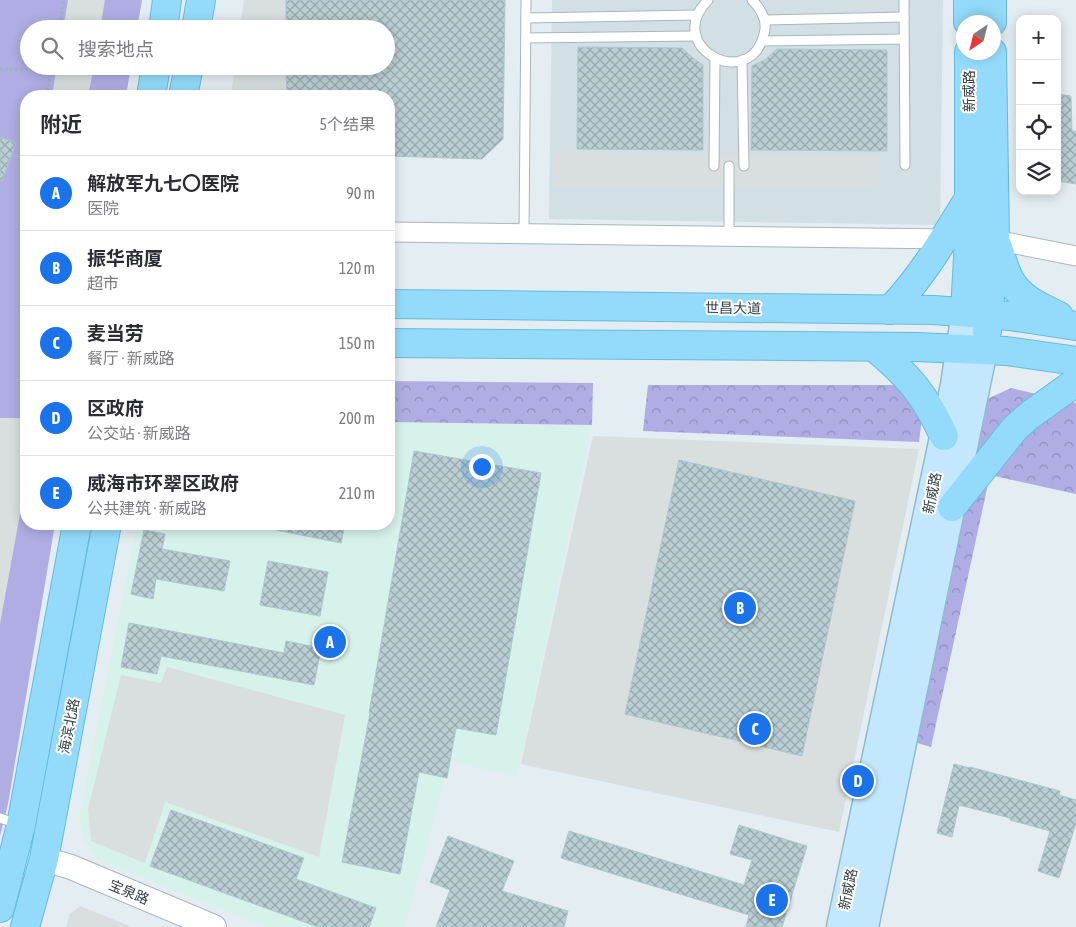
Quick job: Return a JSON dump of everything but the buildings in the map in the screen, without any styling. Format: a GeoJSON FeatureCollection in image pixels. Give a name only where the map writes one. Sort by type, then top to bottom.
{"type":"FeatureCollection","features":[{"type":"Feature","properties":{"kind":"main road"},"geometry":{"type":"LineString","coordinates":[[165,20],[168,0]]}},
{"type":"Feature","properties":{"kind":"main road"},"geometry":{"type":"LineString","coordinates":[[198,20],[201,0]]}},
{"type":"Feature","properties":{"kind":"main road"},"geometry":{"type":"LineString","coordinates":[[968,0],[968,15]]}},
{"type":"Feature","properties":{"kind":"main road"},"geometry":{"type":"LineString","coordinates":[[992,0],[992,15]]}},
{"type":"Feature","properties":{"kind":"main road","name":"新威路"},"geometry":{"type":"LineString","coordinates":[[865,927],[952,507],[977,313],[969,239],[968,60]]}},
{"type":"Feature","properties":{"kind":"main road","name":"新威路"},"geometry":{"type":"LineString","coordinates":[[969,239],[991,60]]}},
{"type":"Feature","properties":{"kind":"main road"},"geometry":{"type":"LineString","coordinates":[[152,90],[154,75]]}},
{"type":"Feature","properties":{"kind":"main road"},"geometry":{"type":"LineString","coordinates":[[185,90],[188,75]]}},
{"type":"Feature","properties":{"kind":"main road"},"geometry":{"type":"LineString","coordinates":[[890,310],[918,280],[969,239],[1009,278],[1029,302],[1076,325]]}},
{"type":"Feature","properties":{"kind":"main road","name":"世昌大道"},"geometry":{"type":"LineString","coordinates":[[395,304],[890,310],[977,313],[1076,325]]}},
{"type":"Feature","properties":{"kind":"main road"},"geometry":{"type":"LineString","coordinates":[[395,343],[972,349],[1076,361]]}},
{"type":"Feature","properties":{"kind":"main road"},"geometry":{"type":"LineString","coordinates":[[874,347],[890,360],[914,385],[931,408],[944,436]]}},
{"type":"Feature","properties":{"kind":"main road","name":"新威路"},"geometry":{"type":"LineString","coordinates":[[840,927],[944,436],[972,349]]}},
{"type":"Feature","properties":{"kind":"main road"},"geometry":{"type":"LineString","coordinates":[[952,507],[1015,428],[1076,382]]}},
{"type":"Feature","properties":{"kind":"main road"},"geometry":{"type":"LineString","coordinates":[[0,908],[10,822],[76,530]]}},
{"type":"Feature","properties":{"kind":"main road","name":"海滨北路"},"geometry":{"type":"LineString","coordinates":[[25,927],[44,859],[106,530]]}},
{"type":"Feature","properties":{"kind":"street"},"geometry":{"type":"LineString","coordinates":[[395,232],[969,239],[1076,256]]}},
{"type":"Feature","properties":{"kind":"street","name":"宝泉路"},"geometry":{"type":"LineString","coordinates":[[44,859],[71,867],[214,927]]}},
{"type":"Feature","properties":{"kind":"lane"},"geometry":{"type":"LineString","coordinates":[[524,234],[526,0]]}},
{"type":"Feature","properties":{"kind":"lane"},"geometry":{"type":"LineString","coordinates":[[708,0],[701,7],[697,15],[696,36],[705,52],[715,59],[726,62],[748,58],[757,51],[763,41],[764,20],[760,9],[752,0]]}},
{"type":"Feature","properties":{"kind":"lane"},"geometry":{"type":"LineString","coordinates":[[904,0],[905,165]]}},
{"type":"Feature","properties":{"kind":"lane"},"geometry":{"type":"LineString","coordinates":[[526,18],[697,15]]}},
{"type":"Feature","properties":{"kind":"lane"},"geometry":{"type":"LineString","coordinates":[[764,20],[904,17]]}},
{"type":"Feature","properties":{"kind":"lane"},"geometry":{"type":"LineString","coordinates":[[526,38],[696,36]]}},
{"type":"Feature","properties":{"kind":"lane"},"geometry":{"type":"LineString","coordinates":[[763,41],[904,39]]}},
{"type":"Feature","properties":{"kind":"lane"},"geometry":{"type":"LineString","coordinates":[[714,166],[715,59]]}},
{"type":"Feature","properties":{"kind":"lane"},"geometry":{"type":"LineString","coordinates":[[742,60],[744,166]]}},
{"type":"Feature","properties":{"kind":"lane"},"geometry":{"type":"LineString","coordinates":[[728,166],[729,236]]}},
{"type":"Feature","properties":{"kind":"path"},"geometry":{"type":"LineString","coordinates":[[61,20],[64,0]]}},
{"type":"Feature","properties":{"kind":"path"},"geometry":{"type":"LineString","coordinates":[[0,70],[20,69]]}},
{"type":"Feature","properties":{"kind":"path"},"geometry":{"type":"LineString","coordinates":[[48,90],[51,75]]}},
{"type":"Feature","properties":{"kind":"shaded area"},"geometry":{"type":"Polygon","coordinates":[[[68,0],[105,0],[102,20],[65,20],[68,0]]]}},
{"type":"Feature","properties":{"kind":"shaded area"},"geometry":{"type":"Polygon","coordinates":[[[244,0],[286,0],[286,20],[241,20],[244,0]]]}},
{"type":"Feature","properties":{"kind":"shaded area"},"geometry":{"type":"Polygon","coordinates":[[[552,0],[943,0],[940,225],[549,219],[552,0]]]}},
{"type":"Feature","properties":{"kind":"shaded area"},"geometry":{"type":"Polygon","coordinates":[[[56,75],[92,75],[89,90],[53,90],[56,75]]]}},
{"type":"Feature","properties":{"kind":"shaded area"},"geometry":{"type":"Polygon","coordinates":[[[234,75],[286,75],[287,90],[232,90],[234,75]]]}},
{"type":"Feature","properties":{"kind":"shaded area"},"geometry":{"type":"Polygon","coordinates":[[[553,152],[879,156],[878,186],[554,187],[553,152]]]}},
{"type":"Feature","properties":{"kind":"shaded area"},"geometry":{"type":"Polygon","coordinates":[[[0,418],[20,418],[20,514],[0,624],[0,418]]]}},
{"type":"Feature","properties":{"kind":"shaded area"},"geometry":{"type":"Polygon","coordinates":[[[395,422],[592,425],[517,777],[450,761],[405,927],[265,927],[96,859],[84,840],[79,818],[136,530],[395,530],[395,422]]]}},
{"type":"Feature","properties":{"kind":"shaded area"},"geometry":{"type":"Polygon","coordinates":[[[593,436],[919,449],[839,832],[521,764],[593,436]]]}},
{"type":"Feature","properties":{"kind":"shaded area"},"geometry":{"type":"Polygon","coordinates":[[[167,667],[345,715],[319,857],[165,802],[145,863],[91,841],[88,809],[121,675],[161,683],[167,667]]]}},
{"type":"Feature","properties":{"kind":"shaded area"},"geometry":{"type":"Polygon","coordinates":[[[80,906],[132,927],[66,927],[70,914],[80,906]]]}},
{"type":"Feature","properties":{"kind":"green space"},"geometry":{"type":"Polygon","coordinates":[[[0,0],[142,0],[139,20],[20,20],[20,75],[130,75],[127,90],[20,90],[20,530],[54,530],[8,804],[0,836],[0,0]]]}},
{"type":"Feature","properties":{"kind":"green space"},"geometry":{"type":"Polygon","coordinates":[[[395,381],[593,383],[592,425],[395,422],[395,381]]]}},
{"type":"Feature","properties":{"kind":"green space"},"geometry":{"type":"Polygon","coordinates":[[[648,385],[895,385],[924,403],[919,442],[643,431],[648,385]]]}},
{"type":"Feature","properties":{"kind":"green space"},"geometry":{"type":"Polygon","coordinates":[[[1011,388],[1076,403],[1076,494],[990,475],[931,747],[914,742],[987,399],[1011,388]]]}},
{"type":"Feature","properties":{"kind":"place","name":"振华商厦"},"geometry":{"type":"Point","coordinates":[740,608]}},
{"type":"Feature","properties":{"kind":"place","name":"解放军九七〇医院"},"geometry":{"type":"Point","coordinates":[330,642]}},
{"type":"Feature","properties":{"kind":"place","name":"麦当劳"},"geometry":{"type":"Point","coordinates":[755,729]}},
{"type":"Feature","properties":{"kind":"place","name":"区政府"},"geometry":{"type":"Point","coordinates":[858,781]}},
{"type":"Feature","properties":{"kind":"place","name":"威海市环翠区政府"},"geometry":{"type":"Point","coordinates":[772,900]}}]}
